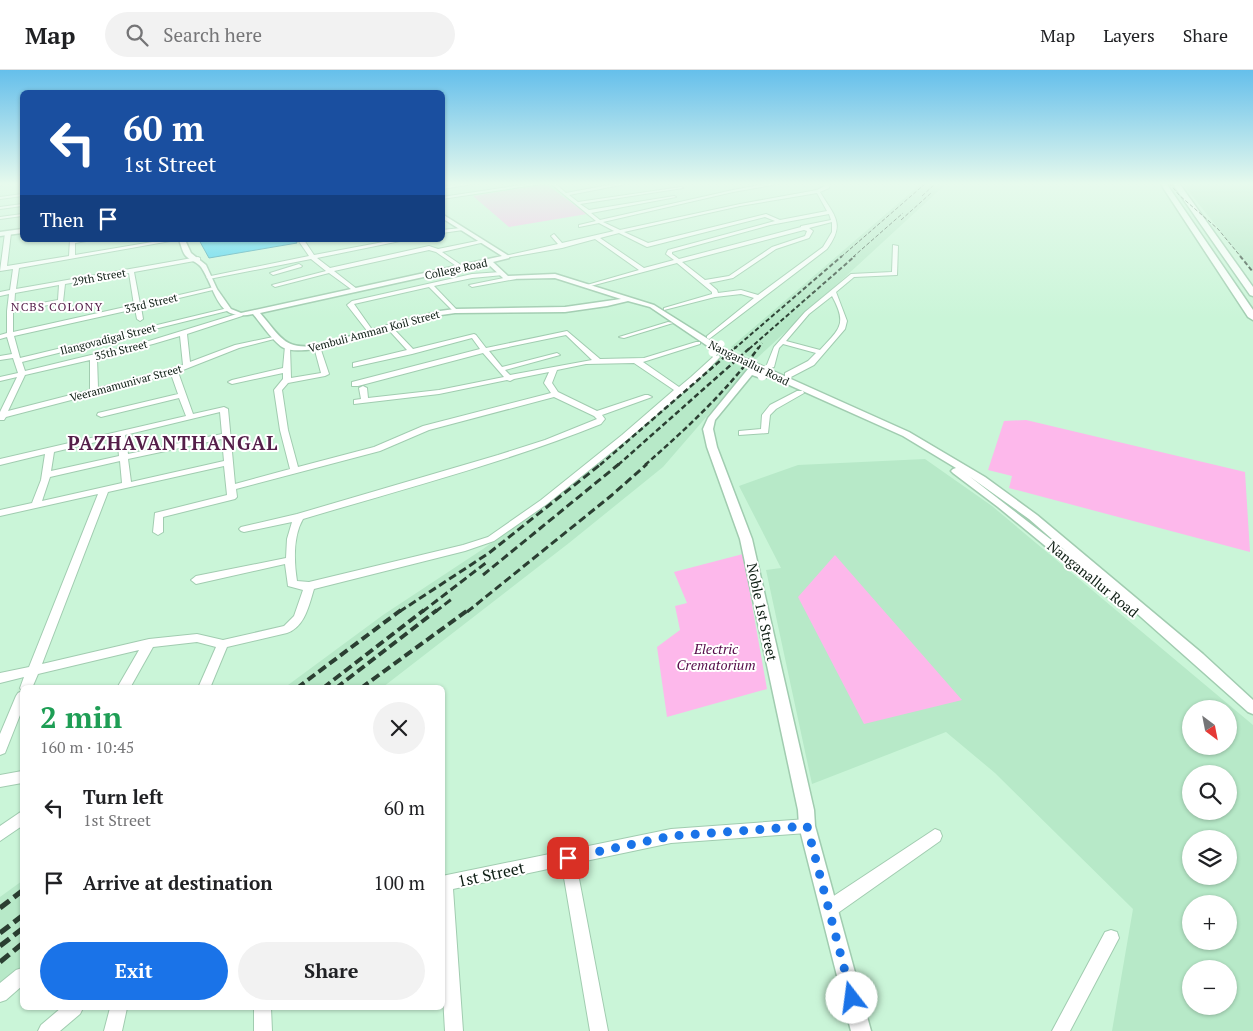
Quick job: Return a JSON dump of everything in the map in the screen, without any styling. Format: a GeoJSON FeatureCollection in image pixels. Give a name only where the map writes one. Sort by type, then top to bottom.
{"type":"FeatureCollection","features":[{"type":"Feature","properties":{"kind":"main road"},"geometry":{"type":"LineString","coordinates":[[1193,228],[1253,317]]}},
{"type":"Feature","properties":{"kind":"main road"},"geometry":{"type":"LineString","coordinates":[[1207,228],[1253,293]]}},
{"type":"Feature","properties":{"kind":"street"},"geometry":{"type":"LineString","coordinates":[[612,228],[650,245],[716,228]]}},
{"type":"Feature","properties":{"kind":"street","name":"College Road"},"geometry":{"type":"LineString","coordinates":[[240,315],[643,228]]}},
{"type":"Feature","properties":{"kind":"street"},"geometry":{"type":"LineString","coordinates":[[715,295],[715,291],[706,282],[668,253],[759,228]]}},
{"type":"Feature","properties":{"kind":"street"},"geometry":{"type":"LineString","coordinates":[[589,286],[800,228]]}},
{"type":"Feature","properties":{"kind":"street"},"geometry":{"type":"LineString","coordinates":[[706,282],[731,276],[774,248],[807,237],[810,231],[804,228]]}},
{"type":"Feature","properties":{"kind":"street"},"geometry":{"type":"LineString","coordinates":[[709,337],[825,248],[834,234],[834,228]]}},
{"type":"Feature","properties":{"kind":"street"},"geometry":{"type":"LineString","coordinates":[[445,232],[461,229],[507,257]]}},
{"type":"Feature","properties":{"kind":"street"},"geometry":{"type":"LineString","coordinates":[[0,234],[20,231]]}},
{"type":"Feature","properties":{"kind":"street"},"geometry":{"type":"LineString","coordinates":[[8,233],[2,268],[161,242]]}},
{"type":"Feature","properties":{"kind":"street"},"geometry":{"type":"LineString","coordinates":[[554,236],[562,246]]}},
{"type":"Feature","properties":{"kind":"street"},"geometry":{"type":"LineString","coordinates":[[597,238],[643,270]]}},
{"type":"Feature","properties":{"kind":"street"},"geometry":{"type":"LineString","coordinates":[[72,257],[73,242]]}},
{"type":"Feature","properties":{"kind":"street"},"geometry":{"type":"LineString","coordinates":[[183,242],[188,254],[198,260],[228,310],[240,315]]}},
{"type":"Feature","properties":{"kind":"street"},"geometry":{"type":"LineString","coordinates":[[302,242],[312,257],[358,289],[368,299]]}},
{"type":"Feature","properties":{"kind":"street"},"geometry":{"type":"LineString","coordinates":[[209,277],[391,242]]}},
{"type":"Feature","properties":{"kind":"street"},"geometry":{"type":"LineString","coordinates":[[438,251],[482,242]]}},
{"type":"Feature","properties":{"kind":"street"},"geometry":{"type":"LineString","coordinates":[[766,371],[776,348],[807,314],[849,277],[853,275],[895,274],[895,246]]}},
{"type":"Feature","properties":{"kind":"street"},"geometry":{"type":"LineString","coordinates":[[275,285],[331,270],[429,248],[438,251],[462,268]]}},
{"type":"Feature","properties":{"kind":"street","name":"29th Street"},"geometry":{"type":"LineString","coordinates":[[0,294],[198,260]]}},
{"type":"Feature","properties":{"kind":"street"},"geometry":{"type":"LineString","coordinates":[[273,273],[318,262]]}},
{"type":"Feature","properties":{"kind":"street"},"geometry":{"type":"LineString","coordinates":[[490,262],[501,274]]}},
{"type":"Feature","properties":{"kind":"street"},"geometry":{"type":"LineString","coordinates":[[1,417],[22,374],[10,335],[10,315],[16,266]]}},
{"type":"Feature","properties":{"kind":"street"},"geometry":{"type":"LineString","coordinates":[[131,271],[140,319]]}},
{"type":"Feature","properties":{"kind":"street"},"geometry":{"type":"LineString","coordinates":[[370,331],[350,305],[352,303],[472,276],[501,274],[512,278]]}},
{"type":"Feature","properties":{"kind":"street"},"geometry":{"type":"LineString","coordinates":[[299,517],[295,526],[290,560],[292,583],[300,586],[309,586],[465,548],[491,538],[544,502],[625,437],[694,379],[717,356],[650,309],[589,286],[551,276],[512,278],[472,285]]}},
{"type":"Feature","properties":{"kind":"street"},"geometry":{"type":"LineString","coordinates":[[0,320],[10,315],[61,301],[62,283]]}},
{"type":"Feature","properties":{"kind":"street"},"geometry":{"type":"LineString","coordinates":[[431,286],[455,311]]}},
{"type":"Feature","properties":{"kind":"street","name":"33rd Street"},"geometry":{"type":"LineString","coordinates":[[0,337],[214,289]]}},
{"type":"Feature","properties":{"kind":"street"},"geometry":{"type":"LineString","coordinates":[[666,308],[715,295],[741,292],[759,297]]}},
{"type":"Feature","properties":{"kind":"street"},"geometry":{"type":"LineString","coordinates":[[788,375],[811,363],[844,324],[841,310],[833,292]]}},
{"type":"Feature","properties":{"kind":"street"},"geometry":{"type":"LineString","coordinates":[[628,300],[644,300],[666,308],[721,344],[713,352]]}},
{"type":"Feature","properties":{"kind":"street","name":"Vembuli Amman Koil Street"},"geometry":{"type":"LineString","coordinates":[[255,312],[287,347],[302,349],[318,347],[425,316],[455,311],[555,309],[628,300]]}},
{"type":"Feature","properties":{"kind":"street","name":"Nanganallur Road"},"geometry":{"type":"LineString","coordinates":[[628,300],[652,306],[729,355],[906,434],[928,448],[930,454],[1002,505],[1179,646],[1253,708]]}},
{"type":"Feature","properties":{"kind":"street","name":"Ilangovadigal Street"},"geometry":{"type":"LineString","coordinates":[[0,358],[17,358],[228,310]]}},
{"type":"Feature","properties":{"kind":"street","name":"35th Street"},"geometry":{"type":"LineString","coordinates":[[0,379],[152,343],[240,315]]}},
{"type":"Feature","properties":{"kind":"street"},"geometry":{"type":"LineString","coordinates":[[622,337],[670,323]]}},
{"type":"Feature","properties":{"kind":"street"},"geometry":{"type":"LineString","coordinates":[[388,326],[412,352]]}},
{"type":"Feature","properties":{"kind":"street"},"geometry":{"type":"LineString","coordinates":[[183,332],[187,367]]}},
{"type":"Feature","properties":{"kind":"street"},"geometry":{"type":"LineString","coordinates":[[354,384],[486,350],[566,333],[599,362]]}},
{"type":"Feature","properties":{"kind":"street"},"geometry":{"type":"LineString","coordinates":[[356,365],[474,336],[510,378]]}},
{"type":"Feature","properties":{"kind":"street","name":"Veeramamunivar Street"},"geometry":{"type":"LineString","coordinates":[[1,417],[174,371],[237,346],[276,337]]}},
{"type":"Feature","properties":{"kind":"street"},"geometry":{"type":"LineString","coordinates":[[782,342],[821,352]]}},
{"type":"Feature","properties":{"kind":"street"},"geometry":{"type":"LineString","coordinates":[[363,388],[361,402],[438,392],[580,363],[636,361],[698,343]]}},
{"type":"Feature","properties":{"kind":"street"},"geometry":{"type":"LineString","coordinates":[[286,381],[287,347]]}},
{"type":"Feature","properties":{"kind":"street"},"geometry":{"type":"LineString","coordinates":[[295,470],[283,434],[278,390],[286,381],[325,374],[318,347]]}},
{"type":"Feature","properties":{"kind":"street"},"geometry":{"type":"LineString","coordinates":[[501,369],[557,355]]}},
{"type":"Feature","properties":{"kind":"street"},"geometry":{"type":"LineString","coordinates":[[93,357],[94,392]]}},
{"type":"Feature","properties":{"kind":"street"},"geometry":{"type":"LineString","coordinates":[[636,361],[679,390]]}},
{"type":"Feature","properties":{"kind":"street"},"geometry":{"type":"LineString","coordinates":[[244,529],[299,517],[548,442],[598,422],[601,419],[596,414],[555,394],[548,383],[554,369]]}},
{"type":"Feature","properties":{"kind":"street"},"geometry":{"type":"LineString","coordinates":[[232,382],[286,370]]}},
{"type":"Feature","properties":{"kind":"street"},"geometry":{"type":"LineString","coordinates":[[174,371],[190,417]]}},
{"type":"Feature","properties":{"kind":"street"},"geometry":{"type":"LineString","coordinates":[[766,371],[788,375],[904,430],[906,434]]}},
{"type":"Feature","properties":{"kind":"street"},"geometry":{"type":"LineString","coordinates":[[766,371],[800,393],[892,433],[906,434]]}},
{"type":"Feature","properties":{"kind":"street","name":"Noble 1st Street"},"geometry":{"type":"LineString","coordinates":[[766,371],[751,372],[714,416],[708,429],[712,447],[746,539],[806,810],[807,826],[861,1031]]}},
{"type":"Feature","properties":{"kind":"street"},"geometry":{"type":"LineString","coordinates":[[742,433],[765,431],[766,415],[773,407],[800,393]]}},
{"type":"Feature","properties":{"kind":"street"},"geometry":{"type":"LineString","coordinates":[[232,487],[377,449],[426,428],[555,394]]}},
{"type":"Feature","properties":{"kind":"street"},"geometry":{"type":"LineString","coordinates":[[101,415],[182,395]]}},
{"type":"Feature","properties":{"kind":"street"},"geometry":{"type":"LineString","coordinates":[[596,414],[648,397]]}},
{"type":"Feature","properties":{"kind":"street"},"geometry":{"type":"LineString","coordinates":[[0,462],[224,409],[232,498],[158,515],[158,532]]}},
{"type":"Feature","properties":{"kind":"street"},"geometry":{"type":"LineString","coordinates":[[122,433],[127,486]]}},
{"type":"Feature","properties":{"kind":"street"},"geometry":{"type":"LineString","coordinates":[[46,475],[227,435]]}},
{"type":"Feature","properties":{"kind":"street"},"geometry":{"type":"LineString","coordinates":[[36,506],[46,475],[50,450]]}},
{"type":"Feature","properties":{"kind":"street"},"geometry":{"type":"LineString","coordinates":[[0,513],[228,463]]}},
{"type":"Feature","properties":{"kind":"street"},"geometry":{"type":"LineString","coordinates":[[27,685],[104,491]]}},
{"type":"Feature","properties":{"kind":"street"},"geometry":{"type":"LineString","coordinates":[[196,580],[290,560]]}},
{"type":"Feature","properties":{"kind":"street"},"geometry":{"type":"LineString","coordinates":[[0,678],[149,643],[197,638],[223,644],[292,627],[297,620],[309,586]]}},
{"type":"Feature","properties":{"kind":"street"},"geometry":{"type":"LineString","coordinates":[[125,685],[149,643]]}},
{"type":"Feature","properties":{"kind":"street"},"geometry":{"type":"LineString","coordinates":[[205,685],[223,644]]}},
{"type":"Feature","properties":{"kind":"street","name":"Nanganallur Road"},"geometry":{"type":"LineString","coordinates":[[1179,646],[1253,716]]}},
{"type":"Feature","properties":{"kind":"street"},"geometry":{"type":"LineString","coordinates":[[0,749],[20,701]]}},
{"type":"Feature","properties":{"kind":"street"},"geometry":{"type":"LineString","coordinates":[[0,781],[20,776]]}},
{"type":"Feature","properties":{"kind":"street"},"geometry":{"type":"LineString","coordinates":[[0,834],[20,819]]}},
{"type":"Feature","properties":{"kind":"street","name":"1st Street"},"geometry":{"type":"LineString","coordinates":[[445,884],[671,836],[807,826]]}},
{"type":"Feature","properties":{"kind":"street"},"geometry":{"type":"LineString","coordinates":[[829,909],[935,836]]}},
{"type":"Feature","properties":{"kind":"street"},"geometry":{"type":"LineString","coordinates":[[568,858],[600,1031]]}},
{"type":"Feature","properties":{"kind":"street"},"geometry":{"type":"LineString","coordinates":[[445,899],[454,1031]]}},
{"type":"Feature","properties":{"kind":"street"},"geometry":{"type":"LineString","coordinates":[[1061,1031],[1111,938]]}},
{"type":"Feature","properties":{"kind":"street"},"geometry":{"type":"LineString","coordinates":[[0,994],[20,978]]}},
{"type":"Feature","properties":{"kind":"street"},"geometry":{"type":"LineString","coordinates":[[46,1031],[72,1010]]}},
{"type":"Feature","properties":{"kind":"street"},"geometry":{"type":"LineString","coordinates":[[113,1031],[118,1010]]}},
{"type":"Feature","properties":{"kind":"street"},"geometry":{"type":"LineString","coordinates":[[262,1031],[264,1010]]}},
{"type":"Feature","properties":{"kind":"shaded area"},"geometry":{"type":"Polygon","coordinates":[[[870,228],[898,228],[755,360],[731,347],[870,228]]]}},
{"type":"Feature","properties":{"kind":"shaded area"},"geometry":{"type":"Polygon","coordinates":[[[1218,228],[1253,228],[1253,272],[1218,228]]]}},
{"type":"Feature","properties":{"kind":"shaded area"},"geometry":{"type":"Polygon","coordinates":[[[720,356],[747,370],[663,467],[569,543],[386,685],[288,685],[383,615],[483,549],[551,500],[720,356]]]}},
{"type":"Feature","properties":{"kind":"shaded area"},"geometry":{"type":"Polygon","coordinates":[[[925,459],[992,506],[1223,700],[1182,700],[1182,755],[1238,755],[1238,712],[1253,725],[1253,1031],[1112,1031],[1133,909],[995,773],[946,732],[812,784],[766,570],[781,568],[739,486],[798,465],[925,459]]]}},
{"type":"Feature","properties":{"kind":"shaded area"},"geometry":{"type":"Polygon","coordinates":[[[20,882],[20,975],[0,991],[0,897],[20,882]]]}},
{"type":"Feature","properties":{"kind":"green space"},"geometry":{"type":"Polygon","coordinates":[[[1026,420],[1245,472],[1250,552],[1009,488],[1012,476],[988,470],[1004,421],[1026,420]]]}},
{"type":"Feature","properties":{"kind":"green space","name":"Electric Crematorium"},"geometry":{"type":"Polygon","coordinates":[[[743,554],[767,689],[667,717],[657,647],[680,630],[675,606],[687,603],[674,572],[743,554]]]}},
{"type":"Feature","properties":{"kind":"green space"},"geometry":{"type":"Polygon","coordinates":[[[835,555],[962,700],[864,724],[798,597],[835,555]]]}},
{"type":"Feature","properties":{"kind":"water"},"geometry":{"type":"Polygon","coordinates":[[[200,242],[297,243],[209,258],[200,242]]]}},
{"type":"Feature","properties":{"kind":"railway"},"geometry":{"type":"LineString","coordinates":[[841,257],[874,228]]}},
{"type":"Feature","properties":{"kind":"railway"},"geometry":{"type":"LineString","coordinates":[[853,257],[886,228]]}},
{"type":"Feature","properties":{"kind":"railway"},"geometry":{"type":"LineString","coordinates":[[1217,228],[1241,257]]}},
{"type":"Feature","properties":{"kind":"railway"},"geometry":{"type":"LineString","coordinates":[[734,349],[842,256]]}},
{"type":"Feature","properties":{"kind":"railway"},"geometry":{"type":"LineString","coordinates":[[749,349],[855,256]]}},
{"type":"Feature","properties":{"kind":"railway"},"geometry":{"type":"LineString","coordinates":[[1240,256],[1253,272]]}},
{"type":"Feature","properties":{"kind":"railway"},"geometry":{"type":"LineString","coordinates":[[758,349],[762,343]]}},
{"type":"Feature","properties":{"kind":"railway"},"geometry":{"type":"LineString","coordinates":[[600,465],[736,347]]}},
{"type":"Feature","properties":{"kind":"railway"},"geometry":{"type":"LineString","coordinates":[[618,465],[751,347]]}},
{"type":"Feature","properties":{"kind":"railway"},"geometry":{"type":"LineString","coordinates":[[645,465],[705,409],[759,347]]}},
{"type":"Feature","properties":{"kind":"railway"},"geometry":{"type":"LineString","coordinates":[[399,612],[489,553],[601,464]]}},
{"type":"Feature","properties":{"kind":"railway"},"geometry":{"type":"LineString","coordinates":[[483,575],[619,464]]}},
{"type":"Feature","properties":{"kind":"railway"},"geometry":{"type":"LineString","coordinates":[[467,612],[612,495],[647,464]]}},
{"type":"Feature","properties":{"kind":"railway"},"geometry":{"type":"LineString","coordinates":[[422,612],[487,562]]}},
{"type":"Feature","properties":{"kind":"railway"},"geometry":{"type":"LineString","coordinates":[[435,612],[453,598]]}},
{"type":"Feature","properties":{"kind":"railway"},"geometry":{"type":"LineString","coordinates":[[301,685],[401,610]]}},
{"type":"Feature","properties":{"kind":"railway"},"geometry":{"type":"LineString","coordinates":[[327,685],[424,610]]}},
{"type":"Feature","properties":{"kind":"railway"},"geometry":{"type":"LineString","coordinates":[[340,685],[437,610]]}},
{"type":"Feature","properties":{"kind":"railway"},"geometry":{"type":"LineString","coordinates":[[365,685],[468,610]]}},
{"type":"Feature","properties":{"kind":"railway"},"geometry":{"type":"LineString","coordinates":[[0,908],[20,893]]}},
{"type":"Feature","properties":{"kind":"railway"},"geometry":{"type":"LineString","coordinates":[[0,933],[20,918]]}},
{"type":"Feature","properties":{"kind":"railway"},"geometry":{"type":"LineString","coordinates":[[0,946],[20,931]]}},
{"type":"Feature","properties":{"kind":"railway"},"geometry":{"type":"LineString","coordinates":[[0,962],[20,946]]}},
{"type":"Feature","properties":{"kind":"district","name":"NCBS COLONY"},"geometry":{"type":"Point","coordinates":[57,307]}},
{"type":"Feature","properties":{"kind":"district","name":"PAZHAVANTHANGAL"},"geometry":{"type":"Point","coordinates":[173,443]}},
{"type":"Feature","properties":{"kind":"route"},"geometry":{"type":"LineString","coordinates":[[568,858],[671,836],[807,826],[852,998]]}}]}
